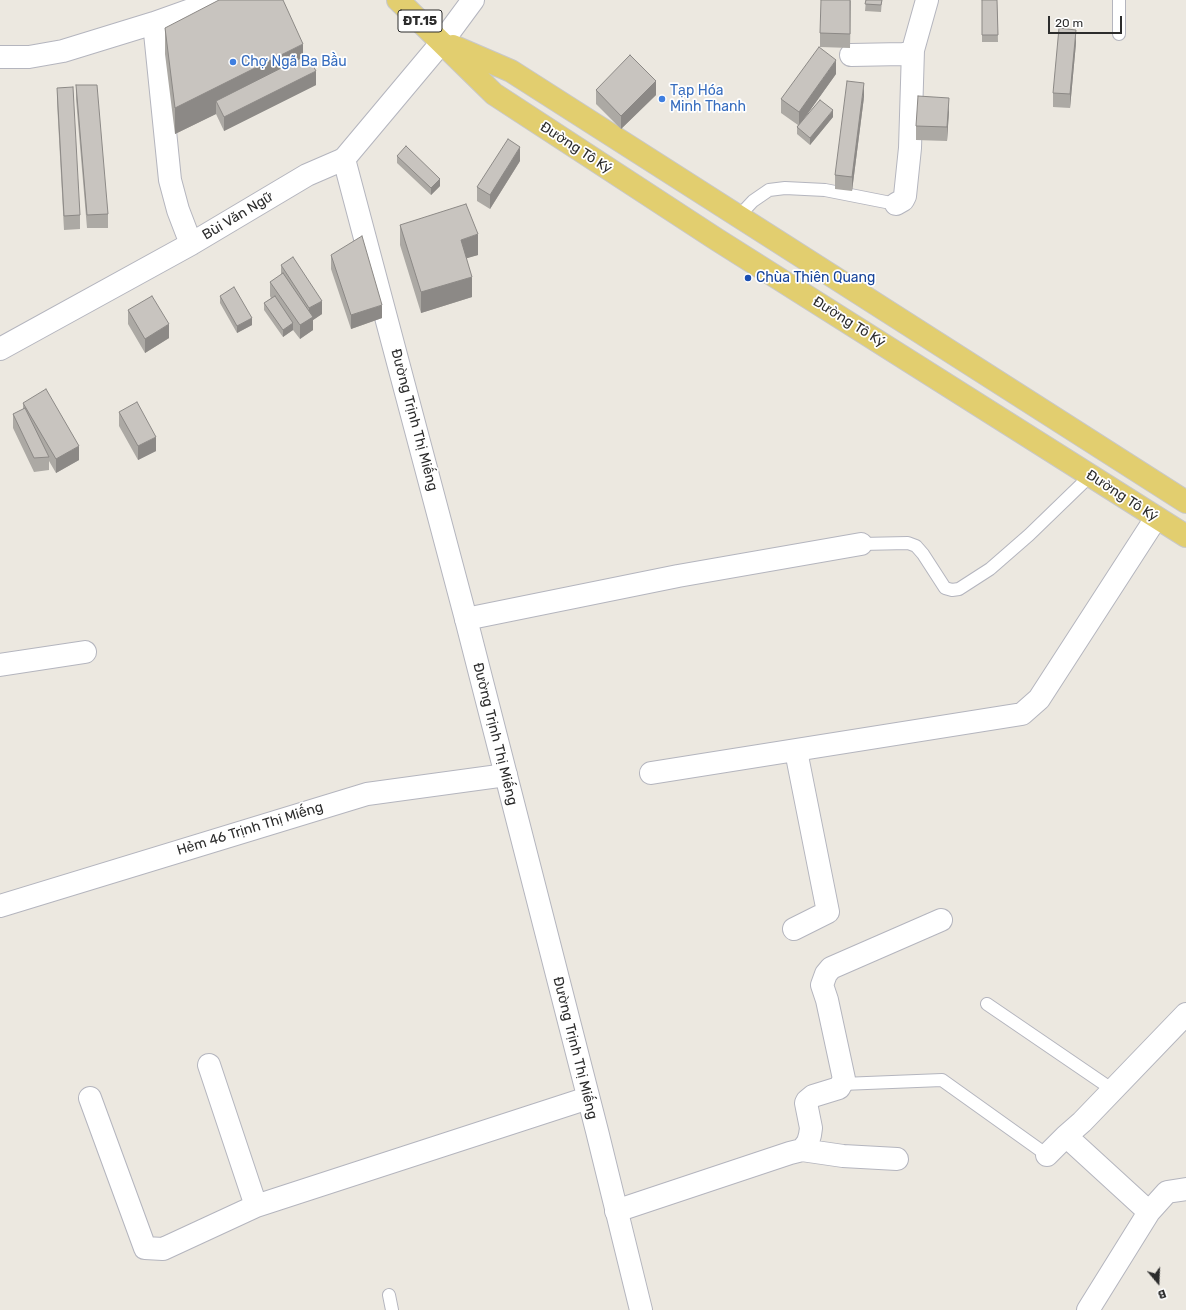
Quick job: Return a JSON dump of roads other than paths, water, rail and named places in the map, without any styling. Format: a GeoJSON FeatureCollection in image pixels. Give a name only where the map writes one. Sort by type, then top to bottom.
{"type":"FeatureCollection","features":[{"type":"Feature","properties":{"kind":"main road","name":"Đường Tô Ký"},"geometry":{"type":"LineString","coordinates":[[398,0],[494,94],[704,231],[1186,536]]}},
{"type":"Feature","properties":{"kind":"main road","name":"Đường Tô Ký"},"geometry":{"type":"LineString","coordinates":[[442,42],[511,71],[1186,502]]}},
{"type":"Feature","properties":{"kind":"street"},"geometry":{"type":"LineString","coordinates":[[0,57],[29,57],[63,51],[154,23],[219,0]]}},
{"type":"Feature","properties":{"kind":"street","name":"Bùi Văn Ngữ"},"geometry":{"type":"LineString","coordinates":[[0,349],[191,244],[307,175],[344,159],[442,42],[472,0]]}},
{"type":"Feature","properties":{"kind":"street"},"geometry":{"type":"LineString","coordinates":[[896,204],[903,200],[906,196],[910,148],[913,50],[927,0]]}},
{"type":"Feature","properties":{"kind":"street"},"geometry":{"type":"LineString","coordinates":[[154,23],[170,180],[178,210],[191,244]]}},
{"type":"Feature","properties":{"kind":"street"},"geometry":{"type":"LineString","coordinates":[[851,55],[904,54],[913,50]]}},
{"type":"Feature","properties":{"kind":"street","name":"Đường Trịnh Thị Miếng"},"geometry":{"type":"LineString","coordinates":[[344,159],[466,619],[641,1310]]}},
{"type":"Feature","properties":{"kind":"street"},"geometry":{"type":"LineString","coordinates":[[651,773],[1022,714],[1040,699],[1156,518]]}},
{"type":"Feature","properties":{"kind":"street"},"geometry":{"type":"LineString","coordinates":[[466,619],[678,576],[861,544]]}},
{"type":"Feature","properties":{"kind":"street"},"geometry":{"type":"LineString","coordinates":[[0,665],[85,652]]}},
{"type":"Feature","properties":{"kind":"street"},"geometry":{"type":"LineString","coordinates":[[794,929],[828,912],[796,751]]}},
{"type":"Feature","properties":{"kind":"street","name":"Hẻm 46 Trịnh Thị Miếng"},"geometry":{"type":"LineString","coordinates":[[0,906],[367,794],[506,775]]}},
{"type":"Feature","properties":{"kind":"street"},"geometry":{"type":"LineString","coordinates":[[802,1150],[808,1142],[811,1128],[806,1103],[807,1100],[813,1096],[835,1090],[842,1084],[844,1079],[827,1000],[822,985],[826,974],[831,968],[941,920]]}},
{"type":"Feature","properties":{"kind":"street"},"geometry":{"type":"LineString","coordinates":[[1047,1155],[1082,1122],[1186,1014]]}},
{"type":"Feature","properties":{"kind":"street"},"geometry":{"type":"LineString","coordinates":[[209,1065],[256,1206]]}},
{"type":"Feature","properties":{"kind":"street"},"geometry":{"type":"LineString","coordinates":[[90,1098],[145,1248],[163,1249],[256,1206],[588,1098]]}},
{"type":"Feature","properties":{"kind":"street"},"geometry":{"type":"LineString","coordinates":[[1066,1136],[1149,1212]]}},
{"type":"Feature","properties":{"kind":"street"},"geometry":{"type":"LineString","coordinates":[[616,1211],[802,1150],[843,1156],[897,1159]]}},
{"type":"Feature","properties":{"kind":"street"},"geometry":{"type":"LineString","coordinates":[[1088,1310],[1149,1212],[1167,1192],[1186,1189]]}},
{"type":"Feature","properties":{"kind":"lane"},"geometry":{"type":"LineString","coordinates":[[1119,0],[1119,34]]}},
{"type":"Feature","properties":{"kind":"lane"},"geometry":{"type":"LineString","coordinates":[[738,217],[753,201],[769,190],[785,188],[825,190],[896,204]]}},
{"type":"Feature","properties":{"kind":"lane"},"geometry":{"type":"LineString","coordinates":[[861,544],[908,544],[916,546],[923,554],[945,588],[952,590],[959,589],[990,569],[1028,535],[1090,475]]}},
{"type":"Feature","properties":{"kind":"lane"},"geometry":{"type":"LineString","coordinates":[[987,1004],[1113,1090]]}},
{"type":"Feature","properties":{"kind":"lane"},"geometry":{"type":"LineString","coordinates":[[842,1084],[942,1080],[1047,1155]]}},
{"type":"Feature","properties":{"kind":"lane"},"geometry":{"type":"LineString","coordinates":[[389,1295],[392,1310]]}},
{"type":"Feature","properties":{"kind":"place","name":"Chợ Ngã Ba Bầu"},"geometry":{"type":"Point","coordinates":[233,62]}},
{"type":"Feature","properties":{"kind":"place","name":"Tạp Hóa Minh Thanh"},"geometry":{"type":"Point","coordinates":[662,99]}},
{"type":"Feature","properties":{"kind":"place","name":"Chùa Thiên Quang"},"geometry":{"type":"Point","coordinates":[748,278]}}]}
